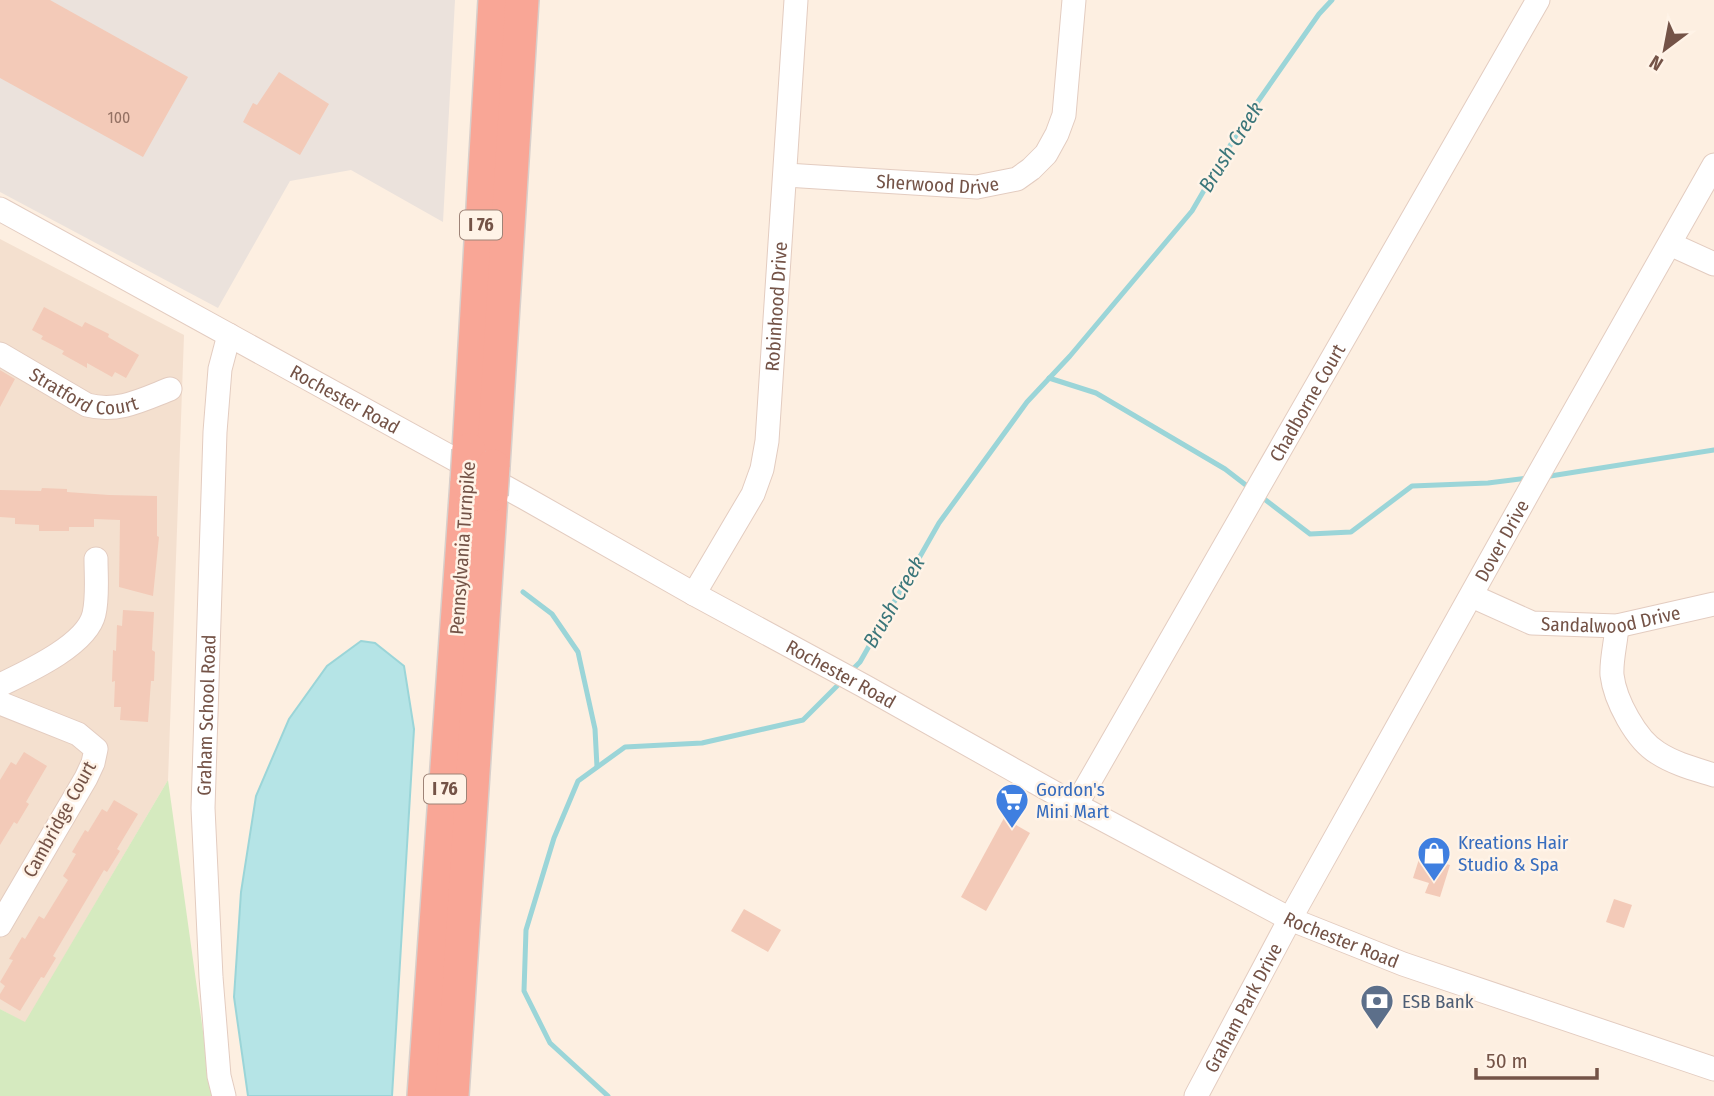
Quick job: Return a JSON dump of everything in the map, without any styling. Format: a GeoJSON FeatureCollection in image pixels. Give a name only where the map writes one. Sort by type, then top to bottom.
{"type":"FeatureCollection","features":[{"type":"Feature","properties":{"kind":"highway","name":"Pennsylvania Turnpike"},"geometry":{"type":"LineString","coordinates":[[452,1096],[480,474],[495,0]]}},
{"type":"Feature","properties":{"kind":"highway","name":"Pennsylvania Turnpike"},"geometry":{"type":"LineString","coordinates":[[424,1096],[523,0]]}},
{"type":"Feature","properties":{"kind":"street","name":"Robinhood Drive"},"geometry":{"type":"LineString","coordinates":[[694,594],[753,494],[762,469],[767,441],[796,0]]}},
{"type":"Feature","properties":{"kind":"street","name":"Sherwood Drive"},"geometry":{"type":"LineString","coordinates":[[786,175],[977,187],[1017,179],[1046,154],[1064,115],[1074,0]]}},
{"type":"Feature","properties":{"kind":"street","name":"Chadborne Court"},"geometry":{"type":"LineString","coordinates":[[1076,805],[1538,0]]}},
{"type":"Feature","properties":{"kind":"street","name":"Dover Drive"},"geometry":{"type":"LineString","coordinates":[[1290,919],[1714,165]]}},
{"type":"Feature","properties":{"kind":"street","name":"Rochester Road"},"geometry":{"type":"LineString","coordinates":[[0,209],[694,594],[864,685],[1076,805],[1290,919],[1403,964],[1714,1069]]}},
{"type":"Feature","properties":{"kind":"street"},"geometry":{"type":"LineString","coordinates":[[1670,244],[1714,264]]}},
{"type":"Feature","properties":{"kind":"street","name":"Graham School Road"},"geometry":{"type":"LineString","coordinates":[[224,1096],[219,1076],[211,977],[202,808],[215,432],[220,369],[229,335]]}},
{"type":"Feature","properties":{"kind":"street","name":"Stratford Court"},"geometry":{"type":"LineString","coordinates":[[0,354],[87,405],[103,409],[130,404],[170,389]]}},
{"type":"Feature","properties":{"kind":"street"},"geometry":{"type":"LineString","coordinates":[[0,685],[39,667],[88,628],[94,614],[96,559]]}},
{"type":"Feature","properties":{"kind":"street","name":"Sandalwood Drive"},"geometry":{"type":"LineString","coordinates":[[1472,596],[1532,623],[1617,626],[1714,604]]}},
{"type":"Feature","properties":{"kind":"street"},"geometry":{"type":"LineString","coordinates":[[1617,626],[1612,674],[1620,705],[1627,719],[1656,752],[1714,775]]}},
{"type":"Feature","properties":{"kind":"street","name":"Cambridge Court"},"geometry":{"type":"LineString","coordinates":[[0,703],[78,734],[96,749],[86,778],[0,925]]}},
{"type":"Feature","properties":{"kind":"street","name":"Graham Park Drive"},"geometry":{"type":"LineString","coordinates":[[1196,1096],[1290,919]]}},
{"type":"Feature","properties":{"kind":"shaded area"},"geometry":{"type":"Polygon","coordinates":[[[0,0],[455,0],[443,222],[351,170],[290,181],[218,308],[0,192],[0,0]]]}},
{"type":"Feature","properties":{"kind":"shaded area"},"geometry":{"type":"Polygon","coordinates":[[[0,239],[184,335],[168,780],[25,1023],[0,1009],[0,239]]]}},
{"type":"Feature","properties":{"kind":"green space"},"geometry":{"type":"Polygon","coordinates":[[[168,780],[212,1096],[0,1096],[0,1009],[25,1022],[168,780]]]}},
{"type":"Feature","properties":{"kind":"water"},"geometry":{"type":"Polygon","coordinates":[[[361,641],[375,643],[404,666],[414,729],[392,1096],[248,1096],[234,997],[241,892],[256,796],[289,719],[327,666],[361,641]]]}},
{"type":"Feature","properties":{"kind":"building"},"geometry":{"type":"Polygon","coordinates":[[[0,0],[50,0],[188,77],[143,157],[0,78],[0,0]]]}},
{"type":"Feature","properties":{"kind":"building"},"geometry":{"type":"Polygon","coordinates":[[[279,72],[329,104],[300,155],[243,122],[253,103],[257,105],[279,72]]]}},
{"type":"Feature","properties":{"kind":"building"},"geometry":{"type":"Polygon","coordinates":[[[44,307],[82,327],[85,322],[109,334],[108,337],[139,355],[126,378],[115,372],[112,377],[87,363],[87,368],[62,354],[64,351],[41,339],[43,336],[32,330],[44,307]]]}},
{"type":"Feature","properties":{"kind":"building"},"geometry":{"type":"Polygon","coordinates":[[[0,370],[15,379],[0,407],[0,370]]]}},
{"type":"Feature","properties":{"kind":"building"},"geometry":{"type":"Polygon","coordinates":[[[42,488],[109,495],[157,496],[159,537],[153,596],[119,587],[120,520],[94,519],[94,527],[69,527],[69,531],[39,531],[39,525],[15,524],[15,518],[0,517],[0,490],[41,491],[42,488]]]}},
{"type":"Feature","properties":{"kind":"building"},"geometry":{"type":"Polygon","coordinates":[[[123,610],[154,612],[154,681],[151,681],[148,722],[120,720],[121,707],[114,707],[113,650],[116,651],[117,625],[122,626],[123,610]]]}},
{"type":"Feature","properties":{"kind":"building"},"geometry":{"type":"Polygon","coordinates":[[[24,752],[47,766],[26,802],[29,804],[0,845],[0,780],[11,762],[16,765],[24,752]]]}},
{"type":"Feature","properties":{"kind":"building"},"geometry":{"type":"Polygon","coordinates":[[[114,800],[138,814],[117,849],[120,851],[107,872],[104,870],[53,956],[56,958],[20,1011],[0,999],[5,986],[0,982],[13,960],[9,959],[39,916],[44,919],[68,880],[63,876],[76,854],[72,852],[85,830],[88,832],[102,809],[107,812],[114,800]]]}},
{"type":"Feature","properties":{"kind":"building"},"geometry":{"type":"Polygon","coordinates":[[[1004,818],[1030,833],[986,911],[961,897],[1004,818]]]}},
{"type":"Feature","properties":{"kind":"building"},"geometry":{"type":"Polygon","coordinates":[[[1420,856],[1450,865],[1440,897],[1425,893],[1429,883],[1413,878],[1420,856]]]}},
{"type":"Feature","properties":{"kind":"building"},"geometry":{"type":"Polygon","coordinates":[[[1614,899],[1632,905],[1624,928],[1606,922],[1614,899]]]}},
{"type":"Feature","properties":{"kind":"building"},"geometry":{"type":"Polygon","coordinates":[[[744,909],[781,930],[768,952],[731,931],[744,909]]]}},
{"type":"Feature","properties":{"kind":"waterway","name":"Brush Creek"},"geometry":{"type":"LineString","coordinates":[[850,672],[860,662],[939,523],[1027,402],[1070,356],[1192,211],[1245,120],[1319,14],[1332,0]]}},
{"type":"Feature","properties":{"kind":"waterway"},"geometry":{"type":"LineString","coordinates":[[1049,378],[1096,393],[1225,469],[1251,489]]}},
{"type":"Feature","properties":{"kind":"waterway"},"geometry":{"type":"LineString","coordinates":[[1544,477],[1714,450]]}},
{"type":"Feature","properties":{"kind":"waterway"},"geometry":{"type":"LineString","coordinates":[[1259,495],[1310,534],[1351,532],[1412,486],[1488,483],[1528,478]]}},
{"type":"Feature","properties":{"kind":"waterway"},"geometry":{"type":"LineString","coordinates":[[523,592],[552,614],[578,652],[595,729],[597,767]]}},
{"type":"Feature","properties":{"kind":"waterway","name":"Brush Creek"},"geometry":{"type":"LineString","coordinates":[[608,1096],[550,1043],[524,991],[526,930],[554,838],[578,781],[625,747],[702,743],[803,720],[841,682]]}},
{"type":"Feature","properties":{"kind":"place","name":"Gordon's Mini Mart"},"geometry":{"type":"Point","coordinates":[1012,830]}},
{"type":"Feature","properties":{"kind":"place","name":"Kreations Hair Studio & Spa"},"geometry":{"type":"Point","coordinates":[1434,883]}},
{"type":"Feature","properties":{"kind":"place","name":"ESB Bank"},"geometry":{"type":"Point","coordinates":[1377,1031]}}]}
